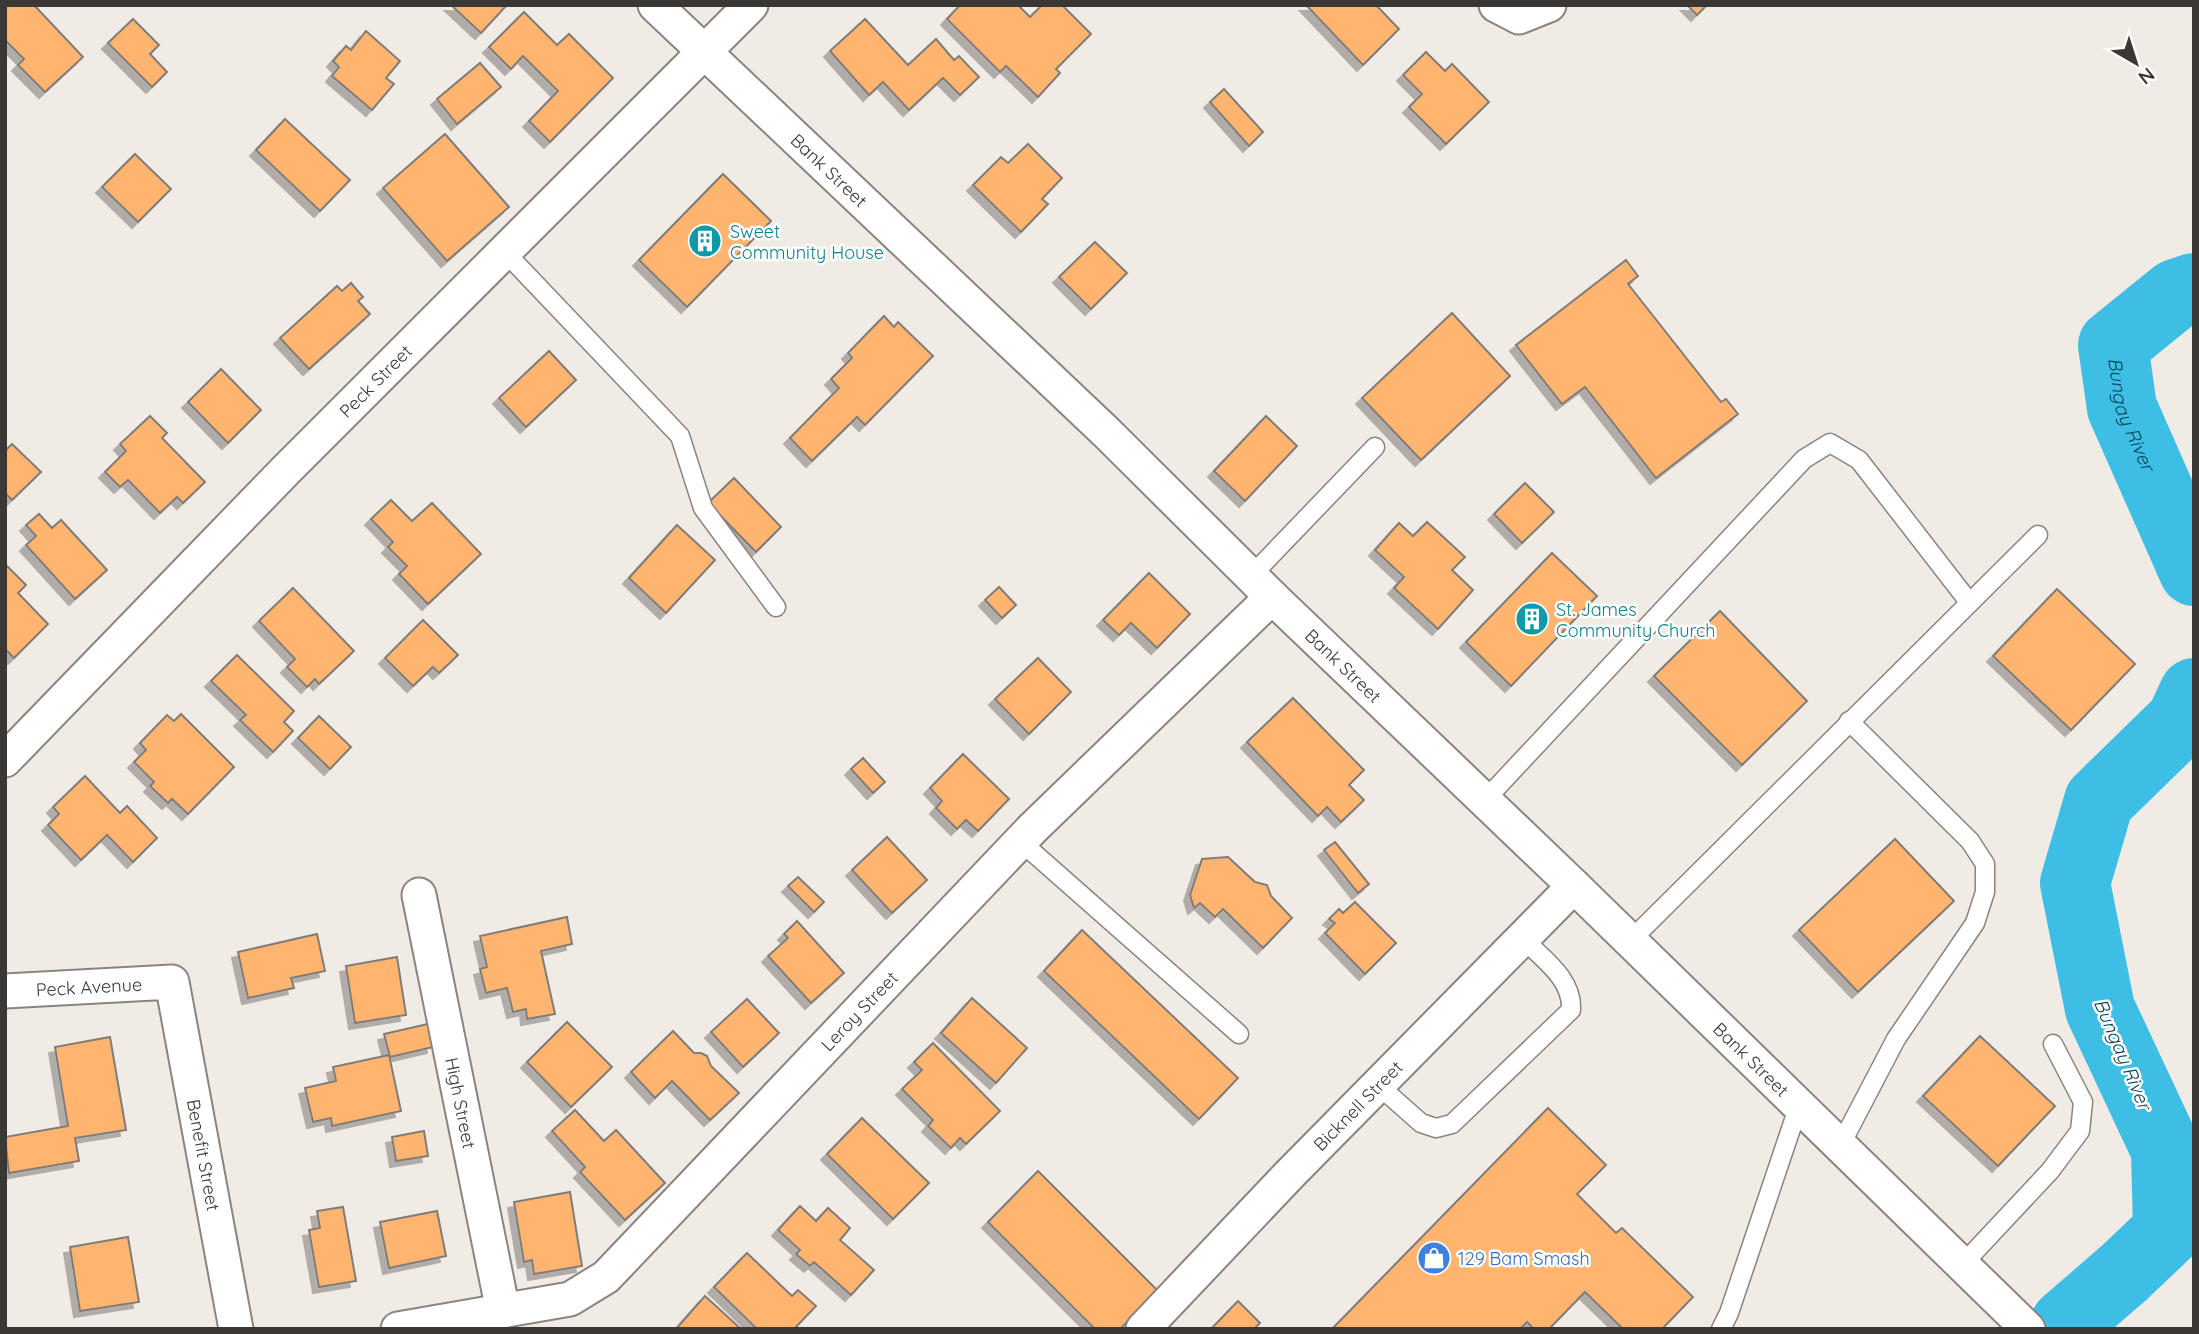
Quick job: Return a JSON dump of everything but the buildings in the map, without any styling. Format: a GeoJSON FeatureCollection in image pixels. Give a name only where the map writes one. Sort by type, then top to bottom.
{"type":"FeatureCollection","features":[{"type":"Feature","properties":{"kind":"street","name":"Bank Street"},"geometry":{"type":"LineString","coordinates":[[655,5],[1106,432],[1261,586],[1574,886],[2028,1329]]}},
{"type":"Feature","properties":{"kind":"street","name":"Peck Street"},"geometry":{"type":"LineString","coordinates":[[12,741],[751,5]]}},
{"type":"Feature","properties":{"kind":"street"},"geometry":{"type":"LineString","coordinates":[[1496,5],[1519,17],[1541,9]]}},
{"type":"Feature","properties":{"kind":"street","name":"Leroy Street"},"geometry":{"type":"LineString","coordinates":[[398,1329],[570,1299],[606,1277],[1261,586]]}},
{"type":"Feature","properties":{"kind":"street","name":"Bicknell Street"},"geometry":{"type":"LineString","coordinates":[[1143,1329],[1574,886]]}},
{"type":"Feature","properties":{"kind":"street","name":"High Street"},"geometry":{"type":"LineString","coordinates":[[419,895],[503,1311]]}},
{"type":"Feature","properties":{"kind":"street","name":"Peck Avenue"},"geometry":{"type":"LineString","coordinates":[[5,991],[172,982]]}},
{"type":"Feature","properties":{"kind":"street","name":"Benefit Street"},"geometry":{"type":"LineString","coordinates":[[172,982],[236,1329]]}},
{"type":"Feature","properties":{"kind":"lane"},"geometry":{"type":"LineString","coordinates":[[504,251],[680,436],[703,508],[776,607]]}},
{"type":"Feature","properties":{"kind":"lane"},"geometry":{"type":"LineString","coordinates":[[1485,800],[1804,459],[1830,443],[1858,460],[1969,603]]}},
{"type":"Feature","properties":{"kind":"lane"},"geometry":{"type":"LineString","coordinates":[[1261,586],[1375,447]]}},
{"type":"Feature","properties":{"kind":"lane"},"geometry":{"type":"LineString","coordinates":[[1630,941],[2038,535]]}},
{"type":"Feature","properties":{"kind":"lane"},"geometry":{"type":"LineString","coordinates":[[1840,1146],[1896,1038],[1975,923],[1985,892],[1985,864],[1970,841],[1849,721]]}},
{"type":"Feature","properties":{"kind":"lane"},"geometry":{"type":"LineString","coordinates":[[1020,841],[1238,1034]]}},
{"type":"Feature","properties":{"kind":"lane"},"geometry":{"type":"LineString","coordinates":[[1378,1085],[1421,1123],[1436,1128],[1452,1124],[1571,1010],[1572,996],[1564,981],[1522,938]]}},
{"type":"Feature","properties":{"kind":"lane"},"geometry":{"type":"LineString","coordinates":[[1962,1265],[2050,1171],[2080,1131],[2083,1102],[2053,1044]]}},
{"type":"Feature","properties":{"kind":"lane"},"geometry":{"type":"LineString","coordinates":[[1721,1329],[1729,1313],[1799,1105]]}},
{"type":"Feature","properties":{"kind":"waterway","name":"Bungay River"},"geometry":{"type":"LineString","coordinates":[[2194,288],[2176,294],[2113,345],[2122,408],[2194,571]]}},
{"type":"Feature","properties":{"kind":"waterway","name":"Bungay River"},"geometry":{"type":"LineString","coordinates":[[2065,1324],[2168,1231],[2166,1150],[2100,1009],[2075,883],[2099,801],[2181,721],[2194,693]]}},
{"type":"Feature","properties":{"kind":"place","name":"Sweet Community House"},"geometry":{"type":"Point","coordinates":[705,241]}},
{"type":"Feature","properties":{"kind":"place","name":"St. James Community Church"},"geometry":{"type":"Point","coordinates":[1532,619]}},
{"type":"Feature","properties":{"kind":"place","name":"129 Bam Smash"},"geometry":{"type":"Point","coordinates":[1434,1258]}}]}
